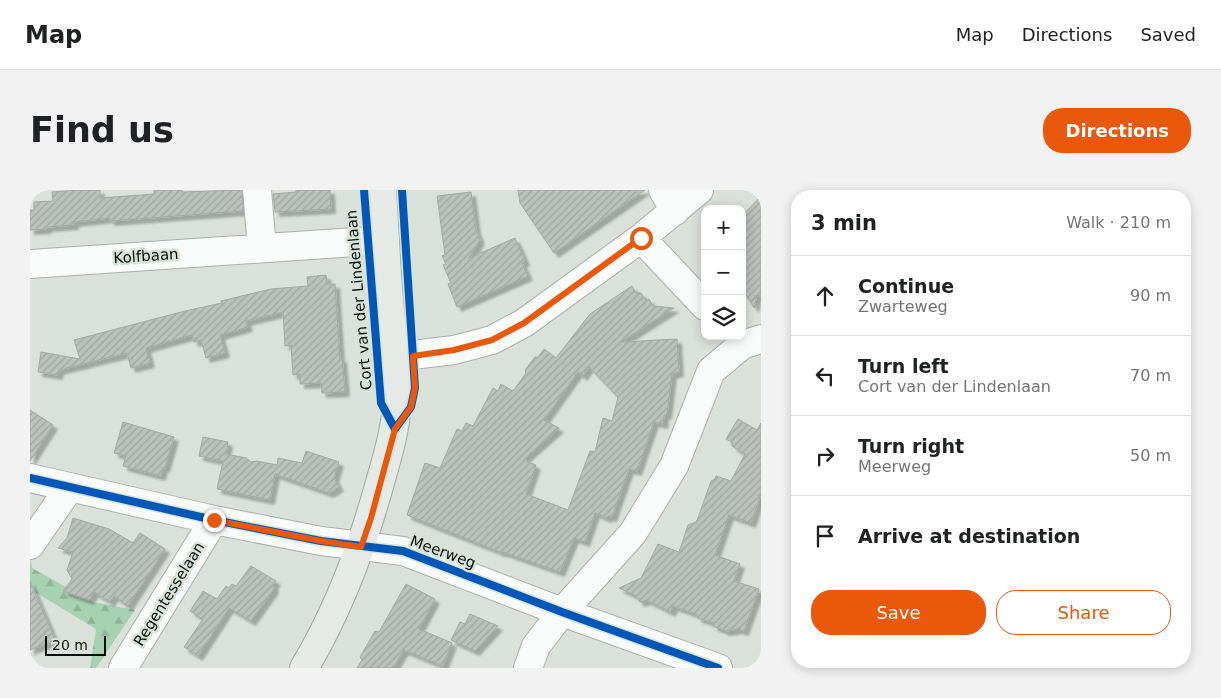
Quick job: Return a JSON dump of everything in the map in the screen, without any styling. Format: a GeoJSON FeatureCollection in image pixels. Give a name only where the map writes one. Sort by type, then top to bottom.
{"type":"FeatureCollection","features":[{"type":"Feature","properties":{"kind":"main road","name":"Cort van der Lindenlaan"},"geometry":{"type":"LineString","coordinates":[[304,668],[318,643],[361,547],[371,518],[395,429],[398,390],[382,190]]}},
{"type":"Feature","properties":{"kind":"street"},"geometry":{"type":"LineString","coordinates":[[257,190],[262,248]]}},
{"type":"Feature","properties":{"kind":"street"},"geometry":{"type":"LineString","coordinates":[[396,357],[454,350],[492,340],[524,323],[641,238],[669,200],[699,190]]}},
{"type":"Feature","properties":{"kind":"street"},"geometry":{"type":"LineString","coordinates":[[641,238],[701,302]]}},
{"type":"Feature","properties":{"kind":"street","name":"Kolfbaan"},"geometry":{"type":"LineString","coordinates":[[30,264],[386,240]]}},
{"type":"Feature","properties":{"kind":"street"},"geometry":{"type":"LineString","coordinates":[[528,668],[536,646],[562,612],[633,533],[674,466],[711,371],[749,346]]}},
{"type":"Feature","properties":{"kind":"street","name":"Meerweg"},"geometry":{"type":"LineString","coordinates":[[30,478],[214,520],[321,541],[403,551],[562,612],[718,668]]}},
{"type":"Feature","properties":{"kind":"street"},"geometry":{"type":"LineString","coordinates":[[30,545],[70,486]]}},
{"type":"Feature","properties":{"kind":"street","name":"Regentesselaan"},"geometry":{"type":"LineString","coordinates":[[123,668],[214,520]]}},
{"type":"Feature","properties":{"kind":"green space"},"geometry":{"type":"Polygon","coordinates":[[[30,558],[32,568],[93,602],[135,610],[96,668],[90,668],[96,629],[30,589],[30,558]]]}},
{"type":"Feature","properties":{"kind":"building"},"geometry":{"type":"Polygon","coordinates":[[[100,190],[100,198],[154,194],[154,190],[182,190],[182,192],[242,190],[243,211],[110,221],[110,218],[74,222],[74,225],[30,230],[30,210],[34,210],[34,202],[53,201],[52,192],[100,190]]]}},
{"type":"Feature","properties":{"kind":"building"},"geometry":{"type":"Polygon","coordinates":[[[296,190],[330,190],[331,209],[275,212],[273,194],[296,192],[296,190]]]}},
{"type":"Feature","properties":{"kind":"building"},"geometry":{"type":"Polygon","coordinates":[[[518,190],[645,190],[554,253],[520,203],[518,190]]]}},
{"type":"Feature","properties":{"kind":"building"},"geometry":{"type":"Polygon","coordinates":[[[471,192],[476,230],[480,240],[469,258],[515,238],[525,261],[522,263],[528,276],[457,307],[448,284],[451,283],[443,265],[446,264],[442,256],[445,255],[437,196],[471,192]]]}},
{"type":"Feature","properties":{"kind":"building"},"geometry":{"type":"Polygon","coordinates":[[[761,196],[761,296],[757,295],[754,308],[746,295],[746,212],[761,196]]]}},
{"type":"Feature","properties":{"kind":"building"},"geometry":{"type":"Polygon","coordinates":[[[326,275],[327,284],[335,284],[340,359],[342,358],[345,392],[322,393],[321,383],[300,384],[300,374],[293,375],[291,345],[285,346],[283,312],[246,321],[248,327],[220,335],[225,353],[206,358],[201,340],[194,342],[192,335],[146,348],[150,363],[131,368],[127,353],[59,370],[58,375],[38,372],[41,352],[80,359],[74,340],[271,289],[308,286],[307,277],[326,275]]]}},
{"type":"Feature","properties":{"kind":"building"},"geometry":{"type":"Polygon","coordinates":[[[632,286],[636,293],[641,293],[646,301],[649,299],[653,306],[674,308],[621,342],[677,339],[679,372],[672,374],[667,414],[664,416],[663,424],[654,422],[637,471],[629,469],[612,517],[608,516],[607,518],[595,513],[585,542],[574,538],[560,572],[503,553],[407,515],[425,463],[440,468],[457,429],[462,431],[466,423],[473,426],[493,388],[498,391],[501,384],[513,391],[535,357],[538,357],[544,349],[556,358],[590,314],[632,286]],[[589,367],[583,376],[578,372],[544,420],[559,428],[523,460],[536,465],[526,494],[568,510],[590,451],[595,452],[603,418],[612,421],[618,397],[589,367]]]}},
{"type":"Feature","properties":{"kind":"building"},"geometry":{"type":"Polygon","coordinates":[[[30,410],[53,425],[30,461],[30,410]]]}},
{"type":"Feature","properties":{"kind":"building"},"geometry":{"type":"Polygon","coordinates":[[[738,419],[757,430],[761,423],[761,494],[751,523],[729,515],[715,555],[740,564],[734,581],[759,589],[744,631],[738,629],[726,631],[713,626],[714,623],[698,618],[696,614],[673,606],[671,612],[647,600],[640,602],[636,596],[619,588],[641,578],[658,544],[679,552],[688,525],[696,522],[698,518],[711,481],[716,476],[731,481],[745,454],[732,446],[733,443],[726,439],[738,419]]]}},
{"type":"Feature","properties":{"kind":"building"},"geometry":{"type":"Polygon","coordinates":[[[123,422],[174,437],[161,476],[123,466],[126,456],[114,453],[123,422]]]}},
{"type":"Feature","properties":{"kind":"building"},"geometry":{"type":"Polygon","coordinates":[[[203,437],[228,442],[226,454],[246,458],[251,462],[257,461],[277,465],[278,458],[302,463],[306,451],[339,462],[334,478],[339,487],[329,493],[275,474],[270,500],[217,489],[223,461],[199,456],[203,437]]]}},
{"type":"Feature","properties":{"kind":"building"},"geometry":{"type":"Polygon","coordinates":[[[73,518],[109,529],[133,543],[140,533],[165,549],[128,606],[114,596],[110,602],[94,592],[89,600],[63,591],[72,579],[67,570],[73,552],[58,548],[67,538],[73,518]]]}},
{"type":"Feature","properties":{"kind":"building"},"geometry":{"type":"Polygon","coordinates":[[[251,566],[276,581],[273,585],[274,589],[251,621],[229,608],[198,656],[184,647],[203,619],[190,611],[203,591],[217,599],[226,586],[229,588],[232,584],[236,586],[251,566]]]}},
{"type":"Feature","properties":{"kind":"building"},"geometry":{"type":"Polygon","coordinates":[[[30,581],[55,640],[30,650],[30,581]]]}},
{"type":"Feature","properties":{"kind":"building"},"geometry":{"type":"Polygon","coordinates":[[[406,584],[435,599],[419,629],[452,643],[443,666],[404,650],[393,668],[357,668],[362,660],[360,657],[375,631],[379,632],[406,584]]]}},
{"type":"Feature","properties":{"kind":"building"},"geometry":{"type":"Polygon","coordinates":[[[470,614],[498,626],[475,651],[451,640],[460,622],[465,624],[470,614]]]}},
{"type":"Feature","properties":{"kind":"cycle path"},"geometry":{"type":"LineString","coordinates":[[364,190],[381,403],[395,429],[411,407],[415,388],[402,190]]}},
{"type":"Feature","properties":{"kind":"cycle path"},"geometry":{"type":"LineString","coordinates":[[30,478],[214,520],[321,541],[403,551],[562,612],[718,668]]}},
{"type":"Feature","properties":{"kind":"route"},"geometry":{"type":"LineString","coordinates":[[214,520],[361,547],[371,518],[395,429],[411,407],[415,388],[413,356],[454,350],[492,340],[524,323],[641,238]]}}]}
